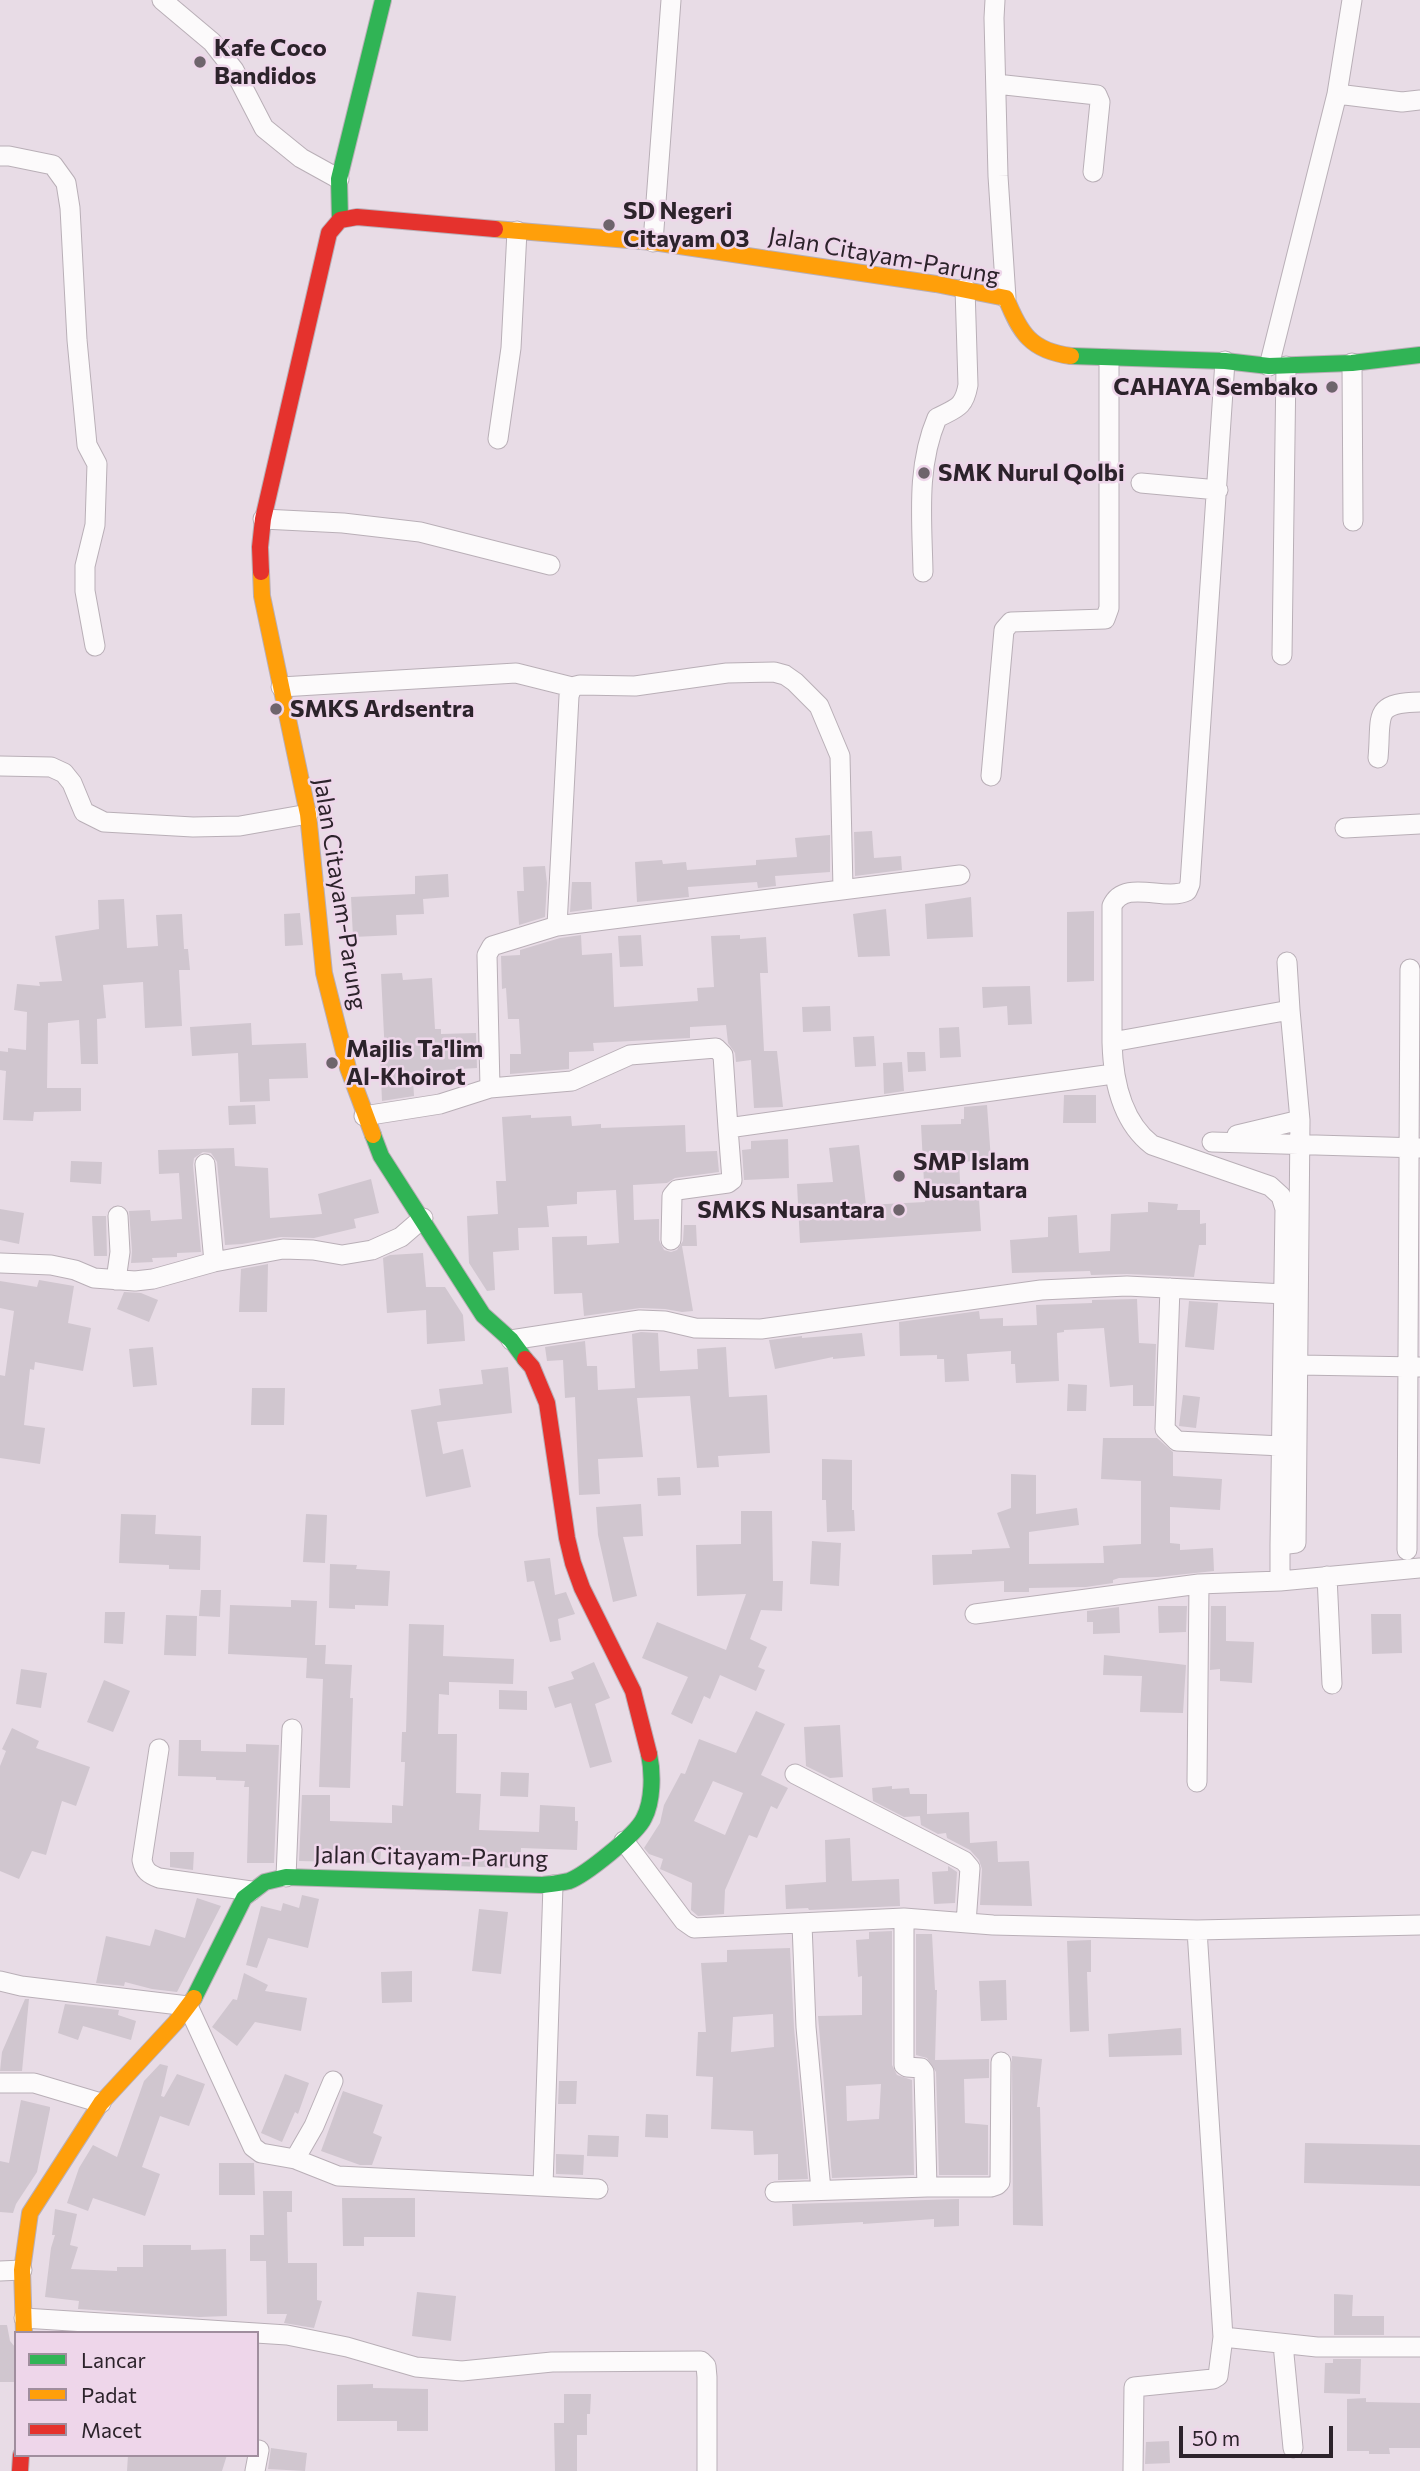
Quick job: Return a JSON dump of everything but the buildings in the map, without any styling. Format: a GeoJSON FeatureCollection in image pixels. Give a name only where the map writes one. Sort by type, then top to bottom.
{"type":"FeatureCollection","features":[{"type":"Feature","properties":{"kind":"street"},"geometry":{"type":"LineString","coordinates":[[162,0],[212,42],[234,70],[264,128],[301,158],[339,179]]}},
{"type":"Feature","properties":{"kind":"street"},"geometry":{"type":"LineString","coordinates":[[340,220],[339,179],[383,0]]}},
{"type":"Feature","properties":{"kind":"street"},"geometry":{"type":"LineString","coordinates":[[653,242],[671,0]]}},
{"type":"Feature","properties":{"kind":"street"},"geometry":{"type":"LineString","coordinates":[[995,0],[996,85],[1006,298]]}},
{"type":"Feature","properties":{"kind":"street"},"geometry":{"type":"LineString","coordinates":[[1282,655],[1277,366],[1337,94],[1352,0]]}},
{"type":"Feature","properties":{"kind":"street"},"geometry":{"type":"LineString","coordinates":[[996,85],[1097,95],[1100,102],[1093,172]]}},
{"type":"Feature","properties":{"kind":"street"},"geometry":{"type":"LineString","coordinates":[[1337,94],[1402,102],[1420,100]]}},
{"type":"Feature","properties":{"kind":"street"},"geometry":{"type":"LineString","coordinates":[[0,156],[53,165],[66,183],[87,445],[97,464],[95,525],[85,566],[85,591],[95,646]]}},
{"type":"Feature","properties":{"kind":"street","name":"Jalan Citayam-Parung"},"geometry":{"type":"LineString","coordinates":[[251,1891],[265,1882],[286,1877],[554,1885],[581,1875],[624,1841],[643,1819],[651,1788],[650,1758],[634,1691],[582,1588],[573,1563],[547,1403],[533,1367],[511,1340],[483,1315],[381,1156],[348,1068],[324,973],[308,814],[262,596],[259,569],[263,519],[329,233],[340,220],[357,218],[653,242],[965,288],[1006,298],[1015,321],[1026,338],[1046,351],[1068,356],[1225,361],[1277,366],[1352,363],[1420,355]]}},
{"type":"Feature","properties":{"kind":"street"},"geometry":{"type":"LineString","coordinates":[[498,439],[511,348],[517,231]]}},
{"type":"Feature","properties":{"kind":"street"},"geometry":{"type":"LineString","coordinates":[[923,572],[921,488],[927,441],[937,418],[961,406],[966,398],[968,385],[965,288]]}},
{"type":"Feature","properties":{"kind":"street"},"geometry":{"type":"LineString","coordinates":[[991,776],[1004,630],[1011,622],[1105,619],[1109,608],[1109,359]]}},
{"type":"Feature","properties":{"kind":"street"},"geometry":{"type":"LineString","coordinates":[[1225,361],[1190,884],[1187,891],[1181,894],[1153,891],[1120,894],[1112,906],[1113,1074],[1127,1115],[1139,1135],[1152,1144],[1270,1186],[1281,1196],[1285,1209],[1285,1294],[1280,1581]]}},
{"type":"Feature","properties":{"kind":"street"},"geometry":{"type":"LineString","coordinates":[[1352,363],[1353,521]]}},
{"type":"Feature","properties":{"kind":"street"},"geometry":{"type":"LineString","coordinates":[[1141,483],[1218,490]]}},
{"type":"Feature","properties":{"kind":"street"},"geometry":{"type":"LineString","coordinates":[[263,519],[343,523],[420,532],[550,565]]}},
{"type":"Feature","properties":{"kind":"street"},"geometry":{"type":"LineString","coordinates":[[281,687],[516,673],[572,687],[635,686],[727,673],[785,675],[819,706],[841,756],[843,889]]}},
{"type":"Feature","properties":{"kind":"street"},"geometry":{"type":"LineString","coordinates":[[557,926],[568,707],[572,687]]}},
{"type":"Feature","properties":{"kind":"street"},"geometry":{"type":"LineString","coordinates":[[1378,758],[1382,714],[1386,707],[1393,703],[1420,702]]}},
{"type":"Feature","properties":{"kind":"street"},"geometry":{"type":"LineString","coordinates":[[0,766],[51,767],[64,773],[72,783],[84,812],[104,822],[193,827],[240,826],[308,814]]}},
{"type":"Feature","properties":{"kind":"street"},"geometry":{"type":"LineString","coordinates":[[1345,828],[1420,824]]}},
{"type":"Feature","properties":{"kind":"street"},"geometry":{"type":"LineString","coordinates":[[490,1088],[488,951],[496,945],[557,926],[960,875]]}},
{"type":"Feature","properties":{"kind":"street"},"geometry":{"type":"LineString","coordinates":[[1280,1545],[1296,1543],[1299,1365],[1300,1120],[1287,962]]}},
{"type":"Feature","properties":{"kind":"street"},"geometry":{"type":"LineString","coordinates":[[1406,1550],[1414,1367],[1415,1147],[1410,969]]}},
{"type":"Feature","properties":{"kind":"street"},"geometry":{"type":"LineString","coordinates":[[1112,1042],[1290,1010]]}},
{"type":"Feature","properties":{"kind":"street"},"geometry":{"type":"LineString","coordinates":[[364,1116],[440,1104],[490,1088],[572,1081],[630,1055],[716,1048],[723,1055],[730,1182],[677,1190],[670,1202],[671,1240]]}},
{"type":"Feature","properties":{"kind":"street"},"geometry":{"type":"LineString","coordinates":[[728,1128],[1113,1074]]}},
{"type":"Feature","properties":{"kind":"street"},"geometry":{"type":"LineString","coordinates":[[1172,1151],[1300,1120]]}},
{"type":"Feature","properties":{"kind":"street"},"geometry":{"type":"LineString","coordinates":[[1212,1142],[1415,1147]]}},
{"type":"Feature","properties":{"kind":"street"},"geometry":{"type":"LineString","coordinates":[[205,1164],[214,1262]]}},
{"type":"Feature","properties":{"kind":"street"},"geometry":{"type":"LineString","coordinates":[[116,1280],[120,1252],[118,1216]]}},
{"type":"Feature","properties":{"kind":"street"},"geometry":{"type":"LineString","coordinates":[[0,1262],[75,1269],[94,1278],[153,1279],[214,1262],[283,1250],[313,1250],[342,1255],[359,1253],[401,1237],[423,1218]]}},
{"type":"Feature","properties":{"kind":"street"},"geometry":{"type":"LineString","coordinates":[[511,1340],[640,1320],[664,1321],[703,1329],[761,1329],[1041,1290],[1127,1286],[1285,1294]]}},
{"type":"Feature","properties":{"kind":"street"},"geometry":{"type":"LineString","coordinates":[[1170,1288],[1165,1429],[1177,1441],[1282,1446]]}},
{"type":"Feature","properties":{"kind":"street"},"geometry":{"type":"LineString","coordinates":[[1299,1365],[1414,1367]]}},
{"type":"Feature","properties":{"kind":"street"},"geometry":{"type":"LineString","coordinates":[[975,1614],[1199,1584],[1280,1581],[1420,1567]]}},
{"type":"Feature","properties":{"kind":"street"},"geometry":{"type":"LineString","coordinates":[[1327,1576],[1332,1684]]}},
{"type":"Feature","properties":{"kind":"street"},"geometry":{"type":"LineString","coordinates":[[1197,1782],[1199,1584]]}},
{"type":"Feature","properties":{"kind":"street"},"geometry":{"type":"LineString","coordinates":[[286,1877],[292,1729]]}},
{"type":"Feature","properties":{"kind":"street"},"geometry":{"type":"LineString","coordinates":[[159,1749],[143,1868],[150,1875],[159,1878],[251,1891]]}},
{"type":"Feature","properties":{"kind":"street"},"geometry":{"type":"LineString","coordinates":[[795,1774],[964,1861],[970,1868],[966,1923]]}},
{"type":"Feature","properties":{"kind":"street"},"geometry":{"type":"LineString","coordinates":[[624,1841],[684,1921],[694,1927],[904,1918],[966,1923],[1197,1930],[1420,1925]]}},
{"type":"Feature","properties":{"kind":"street"},"geometry":{"type":"LineString","coordinates":[[543,2186],[554,1885]]}},
{"type":"Feature","properties":{"kind":"street"},"geometry":{"type":"LineString","coordinates":[[182,2331],[24,2325],[24,2240],[30,2213],[101,2103],[197,1993],[238,1906],[251,1891]]}},
{"type":"Feature","properties":{"kind":"street"},"geometry":{"type":"LineString","coordinates":[[904,1918],[904,2065],[921,2068],[924,2072],[927,2187]]}},
{"type":"Feature","properties":{"kind":"street"},"geometry":{"type":"LineString","coordinates":[[802,1924],[806,2027],[821,2190]]}},
{"type":"Feature","properties":{"kind":"street"},"geometry":{"type":"LineString","coordinates":[[1133,2471],[1134,2386],[1213,2379],[1219,2374],[1223,2337],[1197,1930]]}},
{"type":"Feature","properties":{"kind":"street"},"geometry":{"type":"LineString","coordinates":[[0,1981],[21,1986],[188,2006]]}},
{"type":"Feature","properties":{"kind":"street"},"geometry":{"type":"LineString","coordinates":[[188,2006],[253,2147],[261,2153],[295,2160],[338,2176],[598,2189]]}},
{"type":"Feature","properties":{"kind":"street"},"geometry":{"type":"LineString","coordinates":[[775,2192],[991,2187],[1000,2182],[1001,2063]]}},
{"type":"Feature","properties":{"kind":"street"},"geometry":{"type":"LineString","coordinates":[[295,2160],[314,2126],[333,2081]]}},
{"type":"Feature","properties":{"kind":"street"},"geometry":{"type":"LineString","coordinates":[[0,2083],[34,2083],[101,2103]]}},
{"type":"Feature","properties":{"kind":"street"},"geometry":{"type":"LineString","coordinates":[[0,2271],[22,2270]]}},
{"type":"Feature","properties":{"kind":"street"},"geometry":{"type":"LineString","coordinates":[[259,2334],[288,2335],[347,2347],[416,2367],[462,2371],[552,2362],[701,2361],[706,2366],[707,2377],[707,2471]]}},
{"type":"Feature","properties":{"kind":"street"},"geometry":{"type":"LineString","coordinates":[[1223,2337],[1317,2347],[1420,2347]]}},
{"type":"Feature","properties":{"kind":"street"},"geometry":{"type":"LineString","coordinates":[[1283,2344],[1293,2448]]}},
{"type":"Feature","properties":{"kind":"traffic: fast"},"geometry":{"type":"LineString","coordinates":[[340,220],[339,179],[383,0]]}},
{"type":"Feature","properties":{"kind":"traffic: fast"},"geometry":{"type":"LineString","coordinates":[[1071,356],[1225,361],[1269,366],[1352,363],[1420,355]]}},
{"type":"Feature","properties":{"kind":"traffic: fast"},"geometry":{"type":"LineString","coordinates":[[373,1135],[381,1156],[483,1315],[511,1340],[525,1359]]}},
{"type":"Feature","properties":{"kind":"traffic: fast"},"geometry":{"type":"LineString","coordinates":[[194,1998],[244,1898],[265,1882],[286,1877],[542,1885],[566,1882],[577,1877],[621,1843],[644,1818],[651,1787],[649,1754]]}},
{"type":"Feature","properties":{"kind":"traffic: slow"},"geometry":{"type":"LineString","coordinates":[[495,229],[653,242],[936,284],[1006,298],[1016,321],[1029,338],[1046,350],[1071,356]]}},
{"type":"Feature","properties":{"kind":"traffic: slow"},"geometry":{"type":"LineString","coordinates":[[261,572],[262,596],[308,814],[324,973],[348,1068],[373,1135]]}},
{"type":"Feature","properties":{"kind":"traffic: slow"},"geometry":{"type":"LineString","coordinates":[[24,2331],[22,2270],[30,2213],[101,2103],[176,2022],[194,1998]]}},
{"type":"Feature","properties":{"kind":"traffic: jam"},"geometry":{"type":"LineString","coordinates":[[261,572],[263,519],[329,233],[340,220],[357,217],[495,229]]}},
{"type":"Feature","properties":{"kind":"traffic: jam"},"geometry":{"type":"LineString","coordinates":[[525,1359],[532,1367],[547,1403],[573,1563],[582,1588],[633,1691],[649,1754]]}},
{"type":"Feature","properties":{"kind":"traffic: jam"},"geometry":{"type":"LineString","coordinates":[[20,2471],[21,2457]]}},
{"type":"Feature","properties":{"kind":"place","name":"Kafe Coco Bandidos"},"geometry":{"type":"Point","coordinates":[200,62]}},
{"type":"Feature","properties":{"kind":"place","name":"SD Negeri Citayam 03"},"geometry":{"type":"Point","coordinates":[609,225]}},
{"type":"Feature","properties":{"kind":"place","name":"CAHAYA Sembako"},"geometry":{"type":"Point","coordinates":[1332,387]}},
{"type":"Feature","properties":{"kind":"place","name":"SMK Nurul Qolbi"},"geometry":{"type":"Point","coordinates":[924,473]}},
{"type":"Feature","properties":{"kind":"place","name":"SMKS Ardsentra"},"geometry":{"type":"Point","coordinates":[276,709]}},
{"type":"Feature","properties":{"kind":"place","name":"Majlis Ta'lim Al-Khoirot"},"geometry":{"type":"Point","coordinates":[332,1063]}},
{"type":"Feature","properties":{"kind":"place","name":"SMP Islam Nusantara"},"geometry":{"type":"Point","coordinates":[899,1176]}},
{"type":"Feature","properties":{"kind":"place","name":"SMKS Nusantara"},"geometry":{"type":"Point","coordinates":[899,1210]}}]}
